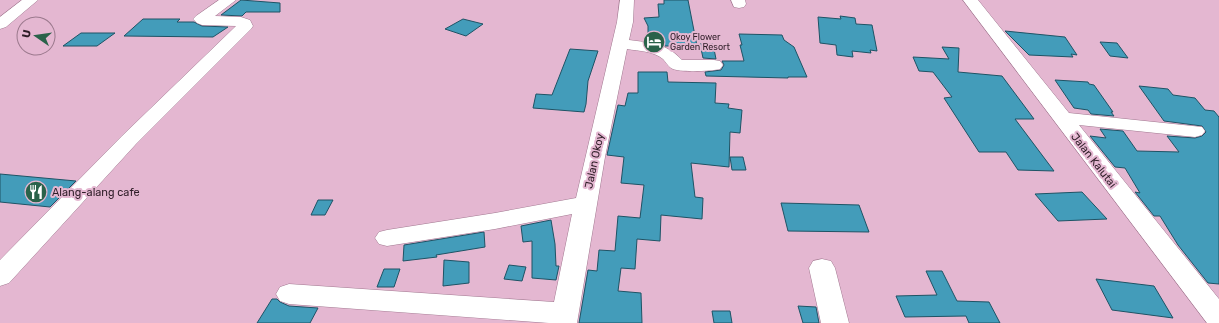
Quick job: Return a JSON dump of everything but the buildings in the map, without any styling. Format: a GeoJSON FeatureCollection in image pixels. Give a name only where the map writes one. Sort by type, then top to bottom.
{"type":"FeatureCollection","features":[{"type":"Feature","properties":{"kind":"street"},"geometry":{"type":"LineString","coordinates":[[0,24],[31,0]]}},
{"type":"Feature","properties":{"kind":"street"},"geometry":{"type":"LineString","coordinates":[[0,276],[129,140],[245,26],[245,23],[241,22],[202,20],[206,15],[229,0]]}},
{"type":"Feature","properties":{"kind":"street","name":"Jalan Okoy"},"geometry":{"type":"LineString","coordinates":[[564,318],[586,204],[627,9],[627,0]]}},
{"type":"Feature","properties":{"kind":"street","name":"Jalan Kalutai"},"geometry":{"type":"LineString","coordinates":[[970,0],[1219,319]]}},
{"type":"Feature","properties":{"kind":"street"},"geometry":{"type":"LineString","coordinates":[[620,43],[657,49],[668,56],[676,65],[714,65]]}},
{"type":"Feature","properties":{"kind":"street"},"geometry":{"type":"LineString","coordinates":[[1062,118],[1195,131]]}},
{"type":"Feature","properties":{"kind":"street"},"geometry":{"type":"LineString","coordinates":[[387,238],[495,221],[586,204]]}},
{"type":"Feature","properties":{"kind":"street"},"geometry":{"type":"LineString","coordinates":[[822,268],[835,323]]}},
{"type":"Feature","properties":{"kind":"street"},"geometry":{"type":"LineString","coordinates":[[289,294],[564,318]]}},
{"type":"Feature","properties":{"kind":"place","name":"Okoy Flower Garden Resort"},"geometry":{"type":"Point","coordinates":[654,42]}},
{"type":"Feature","properties":{"kind":"place","name":"Alang-alang cafe"},"geometry":{"type":"Point","coordinates":[36,192]}}]}
